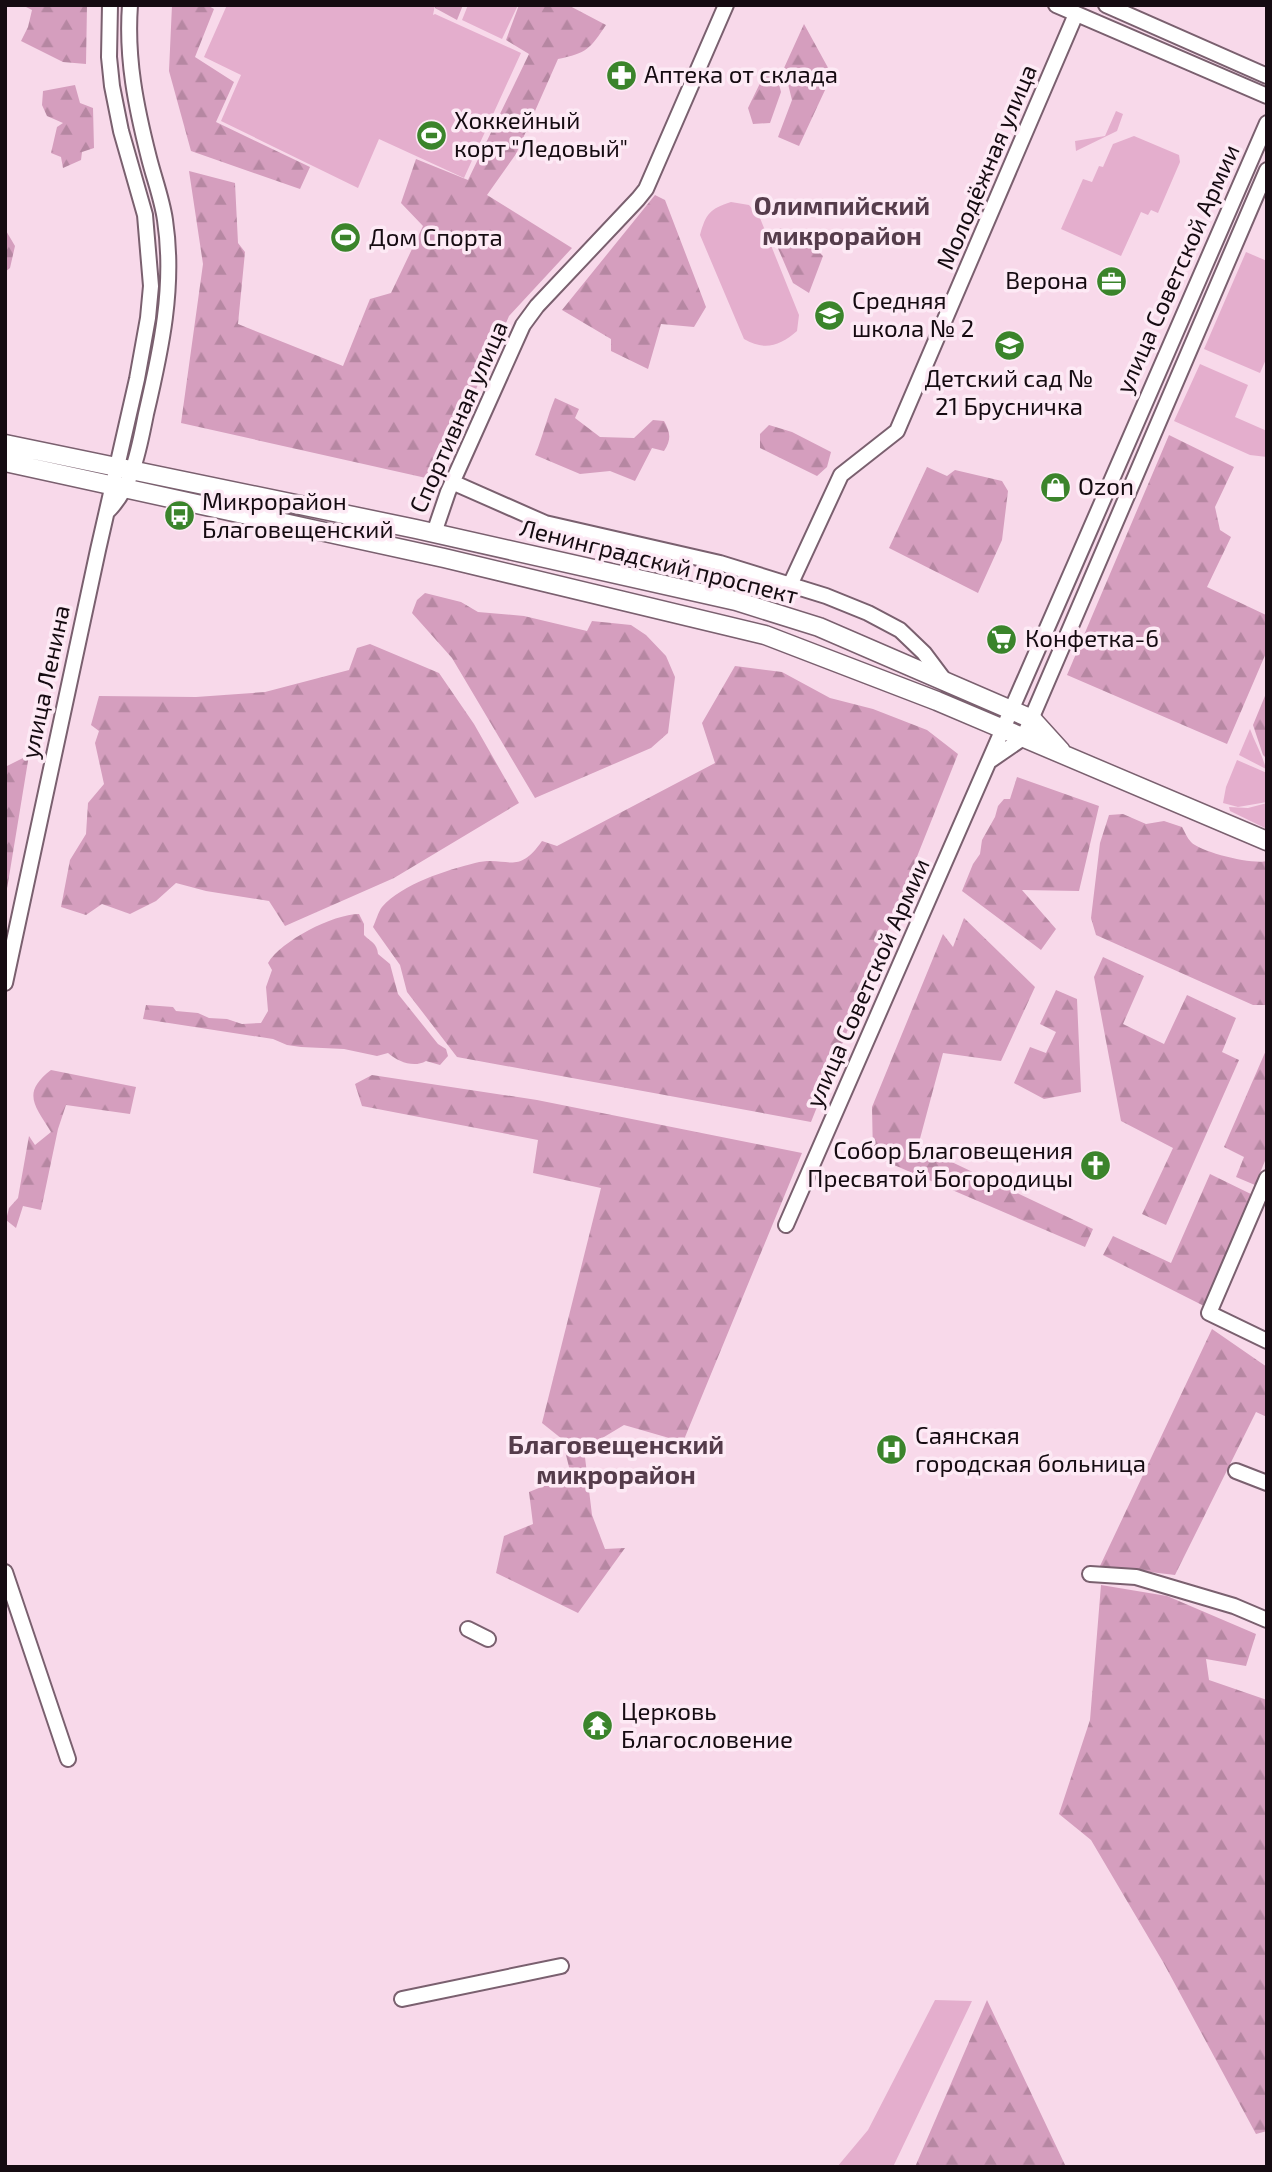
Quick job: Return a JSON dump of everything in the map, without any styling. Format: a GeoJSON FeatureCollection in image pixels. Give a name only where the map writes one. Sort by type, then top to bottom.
{"type":"FeatureCollection","features":[{"type":"Feature","properties":{"kind":"main road","name":"Ленинградский проспект"},"geometry":{"type":"LineString","coordinates":[[5,444],[425,531],[736,601],[819,627],[1013,710],[1032,719],[1066,757]]}},
{"type":"Feature","properties":{"kind":"main road","name":"Ленинградский проспект"},"geometry":{"type":"LineString","coordinates":[[5,462],[412,551],[765,635],[1004,730],[1267,841]]}},
{"type":"Feature","properties":{"kind":"main road"},"geometry":{"type":"LineString","coordinates":[[412,551],[425,531]]}},
{"type":"Feature","properties":{"kind":"street","name":"улица Ленина"},"geometry":{"type":"LineString","coordinates":[[110,5],[109,57],[114,95],[121,131],[145,215],[150,286],[148,318],[124,468]]}},
{"type":"Feature","properties":{"kind":"street","name":"улица Ленина"},"geometry":{"type":"LineString","coordinates":[[5,984],[106,513],[119,486],[153,384],[168,301],[170,263],[163,211],[133,90],[129,51],[130,5]]}},
{"type":"Feature","properties":{"kind":"street","name":"Спортивная улица"},"geometry":{"type":"LineString","coordinates":[[425,531],[452,482],[523,325],[537,306],[646,189],[726,5]]}},
{"type":"Feature","properties":{"kind":"street"},"geometry":{"type":"LineString","coordinates":[[1056,5],[1267,96]]}},
{"type":"Feature","properties":{"kind":"street"},"geometry":{"type":"LineString","coordinates":[[1106,5],[1267,76]]}},
{"type":"Feature","properties":{"kind":"street","name":"Молодёжная улица"},"geometry":{"type":"LineString","coordinates":[[791,583],[841,475],[897,431],[1076,14]]}},
{"type":"Feature","properties":{"kind":"street","name":"улица Советской Армии"},"geometry":{"type":"LineString","coordinates":[[786,1225],[1267,123]]}},
{"type":"Feature","properties":{"kind":"street","name":"улица Советской Армии"},"geometry":{"type":"LineString","coordinates":[[1023,738],[1267,170]]}},
{"type":"Feature","properties":{"kind":"street"},"geometry":{"type":"LineString","coordinates":[[145,215],[163,211]]}},
{"type":"Feature","properties":{"kind":"street","name":"улица Советской Армии"},"geometry":{"type":"LineString","coordinates":[[1131,433],[1150,442]]}},
{"type":"Feature","properties":{"kind":"street"},"geometry":{"type":"LineString","coordinates":[[452,482],[545,523],[720,563],[791,583],[868,613],[900,630],[924,653],[946,682]]}},
{"type":"Feature","properties":{"kind":"street"},"geometry":{"type":"LineString","coordinates":[[991,760],[1023,738]]}},
{"type":"Feature","properties":{"kind":"street"},"geometry":{"type":"LineString","coordinates":[[1267,1178],[1209,1313],[1267,1341]]}},
{"type":"Feature","properties":{"kind":"street"},"geometry":{"type":"LineString","coordinates":[[1236,1471],[1267,1483]]}},
{"type":"Feature","properties":{"kind":"street"},"geometry":{"type":"LineString","coordinates":[[5,1572],[68,1759]]}},
{"type":"Feature","properties":{"kind":"street"},"geometry":{"type":"LineString","coordinates":[[1090,1574],[1136,1577],[1234,1606],[1267,1620]]}},
{"type":"Feature","properties":{"kind":"street"},"geometry":{"type":"LineString","coordinates":[[468,1629],[488,1639]]}},
{"type":"Feature","properties":{"kind":"street"},"geometry":{"type":"LineString","coordinates":[[402,1999],[561,1966]]}},
{"type":"Feature","properties":{"kind":"shaded area"},"geometry":{"type":"Polygon","coordinates":[[[227,5],[435,5],[433,15],[521,53],[464,178],[379,139],[358,188],[221,121],[241,75],[204,57],[227,5]]]}},
{"type":"Feature","properties":{"kind":"shaded area"},"geometry":{"type":"Polygon","coordinates":[[[468,5],[518,5],[502,39],[462,20],[468,5]]]}},
{"type":"Feature","properties":{"kind":"shaded area"},"geometry":{"type":"Polygon","coordinates":[[[1116,111],[1123,114],[1117,131],[1076,151],[1075,141],[1105,136],[1116,111]]]}},
{"type":"Feature","properties":{"kind":"shaded area"},"geometry":{"type":"Polygon","coordinates":[[[1134,136],[1179,155],[1180,162],[1158,213],[1151,210],[1148,215],[1141,212],[1121,256],[1061,229],[1083,179],[1092,182],[1099,166],[1103,167],[1113,144],[1134,136]]]}},
{"type":"Feature","properties":{"kind":"shaded area"},"geometry":{"type":"Polygon","coordinates":[[[731,202],[749,205],[760,218],[799,315],[797,331],[772,345],[758,345],[744,339],[700,235],[710,213],[731,202]]]}},
{"type":"Feature","properties":{"kind":"shaded area"},"geometry":{"type":"Polygon","coordinates":[[[1246,252],[1267,261],[1267,357],[1260,373],[1204,349],[1246,252]]]}},
{"type":"Feature","properties":{"kind":"shaded area"},"geometry":{"type":"Polygon","coordinates":[[[1200,364],[1248,385],[1235,417],[1267,431],[1267,457],[1250,455],[1174,421],[1200,364]]]}},
{"type":"Feature","properties":{"kind":"shaded area"},"geometry":{"type":"Polygon","coordinates":[[[1250,729],[1263,759],[1266,769],[1239,755],[1250,729]]]}},
{"type":"Feature","properties":{"kind":"shaded area"},"geometry":{"type":"Polygon","coordinates":[[[1237,760],[1267,773],[1267,802],[1238,807],[1223,803],[1226,787],[1237,760]]]}},
{"type":"Feature","properties":{"kind":"shaded area"},"geometry":{"type":"Polygon","coordinates":[[[1267,803],[1267,829],[1230,811],[1229,807],[1248,808],[1267,803]]]}},
{"type":"Feature","properties":{"kind":"shaded area"},"geometry":{"type":"Polygon","coordinates":[[[935,2000],[972,2001],[893,2167],[837,2167],[868,2130],[935,2000]]]}},
{"type":"Feature","properties":{"kind":"green space"},"geometry":{"type":"Polygon","coordinates":[[[22,5],[87,5],[86,64],[63,62],[21,41],[32,10],[22,5]]]}},
{"type":"Feature","properties":{"kind":"green space"},"geometry":{"type":"Polygon","coordinates":[[[172,5],[207,5],[214,9],[195,57],[234,82],[216,122],[310,167],[300,189],[191,151],[169,71],[172,5]]]}},
{"type":"Feature","properties":{"kind":"green space"},"geometry":{"type":"Polygon","coordinates":[[[435,5],[463,5],[457,20],[435,8],[435,5]]]}},
{"type":"Feature","properties":{"kind":"green space"},"geometry":{"type":"Polygon","coordinates":[[[519,5],[568,5],[606,25],[587,49],[558,59],[516,154],[487,195],[572,248],[509,316],[435,480],[181,423],[203,264],[189,171],[235,183],[238,243],[245,252],[238,324],[343,366],[370,299],[391,293],[423,226],[401,203],[416,159],[468,180],[529,54],[506,40],[519,5]]]}},
{"type":"Feature","properties":{"kind":"green space"},"geometry":{"type":"Polygon","coordinates":[[[804,24],[832,75],[799,146],[778,137],[792,100],[784,68],[804,24]]]}},
{"type":"Feature","properties":{"kind":"green space"},"geometry":{"type":"Polygon","coordinates":[[[776,72],[781,92],[770,123],[753,124],[748,108],[764,75],[776,72]]]}},
{"type":"Feature","properties":{"kind":"green space"},"geometry":{"type":"Polygon","coordinates":[[[75,85],[80,103],[93,108],[94,148],[82,152],[81,160],[63,168],[61,157],[51,153],[57,127],[63,123],[47,116],[42,105],[43,91],[75,85]]]}},
{"type":"Feature","properties":{"kind":"green space"},"geometry":{"type":"Polygon","coordinates":[[[655,195],[665,200],[706,307],[694,327],[661,324],[648,369],[611,351],[611,339],[562,310],[655,195]]]}},
{"type":"Feature","properties":{"kind":"green space"},"geometry":{"type":"Polygon","coordinates":[[[780,228],[812,245],[823,256],[809,293],[793,283],[774,239],[780,228]]]}},
{"type":"Feature","properties":{"kind":"green space"},"geometry":{"type":"Polygon","coordinates":[[[5,229],[15,246],[10,268],[5,272],[5,229]]]}},
{"type":"Feature","properties":{"kind":"green space"},"geometry":{"type":"Polygon","coordinates":[[[555,398],[579,409],[575,418],[600,437],[634,438],[653,420],[664,421],[669,432],[668,443],[664,451],[652,448],[635,481],[610,471],[580,474],[535,455],[555,398]]]}},
{"type":"Feature","properties":{"kind":"green space"},"geometry":{"type":"Polygon","coordinates":[[[769,425],[792,432],[831,452],[827,467],[817,476],[760,448],[760,434],[769,425]]]}},
{"type":"Feature","properties":{"kind":"green space"},"geometry":{"type":"Polygon","coordinates":[[[1169,435],[1234,467],[1215,507],[1220,530],[1231,537],[1207,587],[1266,615],[1266,653],[1227,744],[1067,675],[1169,435]]]}},
{"type":"Feature","properties":{"kind":"green space"},"geometry":{"type":"Polygon","coordinates":[[[927,467],[947,476],[955,470],[1002,481],[1008,491],[1002,540],[978,593],[889,548],[927,467]]]}},
{"type":"Feature","properties":{"kind":"green space"},"geometry":{"type":"Polygon","coordinates":[[[425,593],[461,602],[478,612],[524,616],[587,631],[592,621],[631,625],[646,635],[666,656],[675,677],[668,733],[651,748],[535,798],[452,658],[412,613],[417,600],[425,593]]]}},
{"type":"Feature","properties":{"kind":"green space"},"geometry":{"type":"Polygon","coordinates":[[[370,644],[439,673],[474,724],[519,803],[394,878],[285,926],[269,901],[206,891],[176,883],[156,901],[130,914],[102,904],[86,915],[61,907],[70,860],[86,834],[88,803],[104,784],[95,743],[99,731],[91,725],[99,696],[196,697],[265,692],[349,670],[357,648],[370,644]]]}},
{"type":"Feature","properties":{"kind":"green space"},"geometry":{"type":"Polygon","coordinates":[[[735,666],[782,672],[830,698],[873,709],[927,730],[958,754],[811,1122],[457,1057],[407,992],[400,965],[373,927],[379,911],[401,891],[439,874],[486,861],[518,862],[533,852],[542,841],[557,846],[715,763],[702,723],[735,666]]]}},
{"type":"Feature","properties":{"kind":"green space"},"geometry":{"type":"Polygon","coordinates":[[[1267,691],[1267,759],[1263,755],[1253,725],[1267,691]]]}},
{"type":"Feature","properties":{"kind":"green space"},"geometry":{"type":"Polygon","coordinates":[[[29,755],[6,895],[5,897],[5,767],[29,755]]]}},
{"type":"Feature","properties":{"kind":"green space"},"geometry":{"type":"Polygon","coordinates":[[[1017,777],[1099,806],[1079,891],[1022,890],[1056,929],[1041,950],[962,891],[980,854],[982,840],[998,806],[1004,799],[1010,799],[1017,777]]]}},
{"type":"Feature","properties":{"kind":"green space"},"geometry":{"type":"Polygon","coordinates":[[[1123,814],[1146,824],[1164,821],[1182,827],[1196,846],[1215,853],[1250,861],[1267,861],[1267,1005],[1253,1005],[1096,935],[1091,918],[1100,843],[1109,815],[1123,814]]]}},
{"type":"Feature","properties":{"kind":"green space"},"geometry":{"type":"Polygon","coordinates":[[[359,914],[364,924],[364,935],[375,945],[378,954],[390,964],[398,994],[438,1044],[446,1049],[448,1056],[440,1065],[426,1061],[406,1063],[388,1053],[377,1056],[344,1049],[301,1047],[273,1039],[143,1019],[146,1005],[173,1007],[176,1011],[198,1013],[209,1018],[227,1019],[242,1024],[261,1023],[268,1011],[266,987],[272,970],[268,963],[275,955],[309,930],[348,915],[359,914]]]}},
{"type":"Feature","properties":{"kind":"green space"},"geometry":{"type":"Polygon","coordinates":[[[964,918],[1035,987],[1001,1061],[943,1053],[918,1146],[1093,1229],[1085,1247],[873,1156],[872,1107],[943,934],[953,947],[964,918]]]}},
{"type":"Feature","properties":{"kind":"green space"},"geometry":{"type":"Polygon","coordinates":[[[1103,957],[1144,976],[1123,1024],[1164,1044],[1187,995],[1236,1018],[1222,1052],[1239,1060],[1166,1225],[1142,1214],[1173,1148],[1121,1121],[1094,977],[1103,957]]]}},
{"type":"Feature","properties":{"kind":"green space"},"geometry":{"type":"Polygon","coordinates":[[[1056,990],[1077,999],[1081,1092],[1044,1099],[1014,1083],[1030,1047],[1046,1053],[1056,1032],[1040,1024],[1056,990]]]}},
{"type":"Feature","properties":{"kind":"green space"},"geometry":{"type":"Polygon","coordinates":[[[1267,1048],[1267,1156],[1255,1185],[1236,1177],[1244,1157],[1224,1147],[1267,1048]]]}},
{"type":"Feature","properties":{"kind":"green space"},"geometry":{"type":"Polygon","coordinates":[[[51,1070],[136,1087],[130,1114],[66,1105],[58,1129],[41,1210],[23,1206],[16,1228],[6,1220],[9,1208],[18,1198],[29,1136],[35,1145],[51,1132],[36,1107],[34,1093],[36,1086],[51,1070]]]}},
{"type":"Feature","properties":{"kind":"green space"},"geometry":{"type":"Polygon","coordinates":[[[372,1075],[537,1100],[802,1153],[683,1442],[624,1425],[584,1449],[592,1515],[605,1549],[625,1548],[578,1613],[496,1573],[504,1536],[533,1524],[529,1492],[571,1475],[562,1439],[542,1423],[601,1188],[533,1173],[538,1140],[362,1106],[355,1084],[372,1075]]]}},
{"type":"Feature","properties":{"kind":"green space"},"geometry":{"type":"Polygon","coordinates":[[[1210,1174],[1255,1196],[1206,1307],[1103,1255],[1113,1236],[1171,1263],[1210,1174]]]}},
{"type":"Feature","properties":{"kind":"green space"},"geometry":{"type":"Polygon","coordinates":[[[1212,1329],[1267,1367],[1267,1417],[1256,1412],[1175,1575],[1100,1566],[1212,1329]]]}},
{"type":"Feature","properties":{"kind":"green space"},"geometry":{"type":"Polygon","coordinates":[[[1101,1585],[1167,1596],[1256,1634],[1246,1666],[1206,1659],[1209,1680],[1267,1700],[1267,2131],[1256,2134],[1163,1962],[1091,1840],[1059,1814],[1090,1720],[1101,1585]]]}},
{"type":"Feature","properties":{"kind":"green space"},"geometry":{"type":"Polygon","coordinates":[[[987,2000],[1066,2167],[915,2167],[987,2000]]]}},
{"type":"Feature","properties":{"kind":"place","name":"Аптека от склада"},"geometry":{"type":"Point","coordinates":[621,75]}},
{"type":"Feature","properties":{"kind":"place","name":"Хоккейный корт \"Ледовый\""},"geometry":{"type":"Point","coordinates":[431,135]}},
{"type":"Feature","properties":{"kind":"place","name":"Дом Спорта"},"geometry":{"type":"Point","coordinates":[346,238]}},
{"type":"Feature","properties":{"kind":"place","name":"Верона"},"geometry":{"type":"Point","coordinates":[1111,281]}},
{"type":"Feature","properties":{"kind":"place","name":"Средняя школа № 2"},"geometry":{"type":"Point","coordinates":[829,315]}},
{"type":"Feature","properties":{"kind":"place","name":"Детский сад № 21 Брусничка"},"geometry":{"type":"Point","coordinates":[1009,345]}},
{"type":"Feature","properties":{"kind":"place","name":"Ozon"},"geometry":{"type":"Point","coordinates":[1055,487]}},
{"type":"Feature","properties":{"kind":"place","name":"Микрорайон Благовещенский"},"geometry":{"type":"Point","coordinates":[179,516]}},
{"type":"Feature","properties":{"kind":"place","name":"Конфетка-6"},"geometry":{"type":"Point","coordinates":[1002,639]}},
{"type":"Feature","properties":{"kind":"place","name":"Собор Благовещения Пресвятой Богородицы"},"geometry":{"type":"Point","coordinates":[1096,1165]}},
{"type":"Feature","properties":{"kind":"place","name":"Саянская городская больница"},"geometry":{"type":"Point","coordinates":[892,1450]}},
{"type":"Feature","properties":{"kind":"place","name":"Церковь Благословение"},"geometry":{"type":"Point","coordinates":[598,1726]}},
{"type":"Feature","properties":{"kind":"district","name":"Олимпийский микрорайон"},"geometry":{"type":"Point","coordinates":[842,221]}},
{"type":"Feature","properties":{"kind":"district","name":"Благовещенский микрорайон"},"geometry":{"type":"Point","coordinates":[616,1460]}}]}
